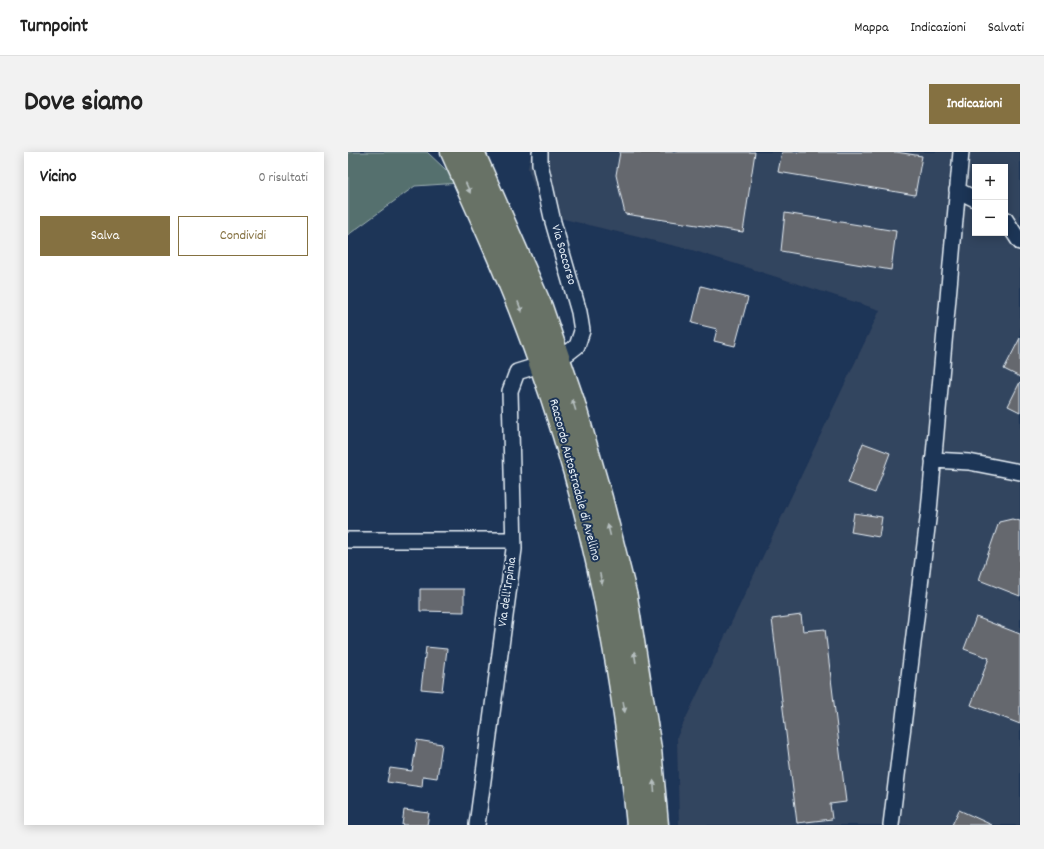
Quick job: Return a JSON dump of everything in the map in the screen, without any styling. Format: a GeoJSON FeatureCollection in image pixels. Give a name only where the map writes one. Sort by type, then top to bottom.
{"type":"FeatureCollection","features":[{"type":"Feature","properties":{"kind":"highway","name":"Raccordo Autostradale di Avellino"},"geometry":{"type":"LineString","coordinates":[[452,152],[519,304],[540,361],[578,486],[613,637],[630,750],[638,825]]}},
{"type":"Feature","properties":{"kind":"highway","name":"Raccordo Autostradale di Avellino"},"geometry":{"type":"LineString","coordinates":[[473,152],[541,307],[573,401],[601,498],[626,597],[650,749],[657,825]]}},
{"type":"Feature","properties":{"kind":"street","name":"Via Soccorso"},"geometry":{"type":"LineString","coordinates":[[540,152],[540,164],[553,222],[579,312],[582,331],[577,346],[568,354]]}},
{"type":"Feature","properties":{"kind":"street"},"geometry":{"type":"LineString","coordinates":[[891,825],[928,519],[961,152]]}},
{"type":"Feature","properties":{"kind":"street"},"geometry":{"type":"LineString","coordinates":[[957,190],[972,198]]}},
{"type":"Feature","properties":{"kind":"street"},"geometry":{"type":"LineString","coordinates":[[1008,224],[1020,242]]}},
{"type":"Feature","properties":{"kind":"street","name":"Via dell'Irpinia"},"geometry":{"type":"LineString","coordinates":[[477,825],[514,549],[510,391],[517,372],[530,368]]}},
{"type":"Feature","properties":{"kind":"street"},"geometry":{"type":"LineString","coordinates":[[933,460],[969,462],[1020,472]]}},
{"type":"Feature","properties":{"kind":"street"},"geometry":{"type":"LineString","coordinates":[[348,540],[513,540]]}},
{"type":"Feature","properties":{"kind":"shaded area"},"geometry":{"type":"Polygon","coordinates":[[[531,152],[1020,152],[1020,825],[679,825],[677,737],[880,310],[692,250],[543,214],[528,168],[531,152]]]}},
{"type":"Feature","properties":{"kind":"green space"},"geometry":{"type":"Polygon","coordinates":[[[348,152],[427,152],[460,183],[415,186],[348,235],[348,152]]]}},
{"type":"Feature","properties":{"kind":"building"},"geometry":{"type":"Polygon","coordinates":[[[620,152],[755,152],[743,232],[625,214],[616,175],[620,152]]]}},
{"type":"Feature","properties":{"kind":"building"},"geometry":{"type":"Polygon","coordinates":[[[782,152],[896,152],[922,156],[915,195],[778,172],[782,152]]]}},
{"type":"Feature","properties":{"kind":"building"},"geometry":{"type":"Polygon","coordinates":[[[785,213],[896,231],[891,270],[781,251],[785,213]]]}},
{"type":"Feature","properties":{"kind":"building"},"geometry":{"type":"Polygon","coordinates":[[[701,286],[748,298],[735,346],[714,341],[717,329],[692,323],[701,286]]]}},
{"type":"Feature","properties":{"kind":"building"},"geometry":{"type":"Polygon","coordinates":[[[1020,338],[1020,377],[1004,369],[1020,338]]]}},
{"type":"Feature","properties":{"kind":"building"},"geometry":{"type":"Polygon","coordinates":[[[1020,382],[1020,412],[1008,406],[1020,382]]]}},
{"type":"Feature","properties":{"kind":"building"},"geometry":{"type":"Polygon","coordinates":[[[863,443],[890,453],[875,493],[848,483],[863,443]]]}},
{"type":"Feature","properties":{"kind":"building"},"geometry":{"type":"Polygon","coordinates":[[[854,513],[882,517],[879,537],[851,532],[854,513]]]}},
{"type":"Feature","properties":{"kind":"building"},"geometry":{"type":"Polygon","coordinates":[[[1012,519],[1020,521],[1020,596],[979,580],[999,522],[1012,519]]]}},
{"type":"Feature","properties":{"kind":"building"},"geometry":{"type":"Polygon","coordinates":[[[420,589],[464,589],[464,612],[420,611],[420,589]]]}},
{"type":"Feature","properties":{"kind":"building"},"geometry":{"type":"Polygon","coordinates":[[[801,615],[803,631],[825,629],[846,802],[830,804],[832,819],[797,823],[772,619],[801,615]]]}},
{"type":"Feature","properties":{"kind":"building"},"geometry":{"type":"Polygon","coordinates":[[[976,617],[1020,634],[1020,724],[971,705],[989,658],[964,649],[976,617]]]}},
{"type":"Feature","properties":{"kind":"building"},"geometry":{"type":"Polygon","coordinates":[[[426,647],[447,649],[442,691],[421,689],[426,647]]]}},
{"type":"Feature","properties":{"kind":"building"},"geometry":{"type":"Polygon","coordinates":[[[417,740],[442,744],[437,778],[423,776],[422,787],[387,782],[390,768],[412,771],[417,740]]]}},
{"type":"Feature","properties":{"kind":"building"},"geometry":{"type":"Polygon","coordinates":[[[404,810],[429,813],[427,825],[402,825],[404,810]]]}},
{"type":"Feature","properties":{"kind":"building"},"geometry":{"type":"Polygon","coordinates":[[[959,810],[992,825],[952,825],[959,810]]]}}]}
